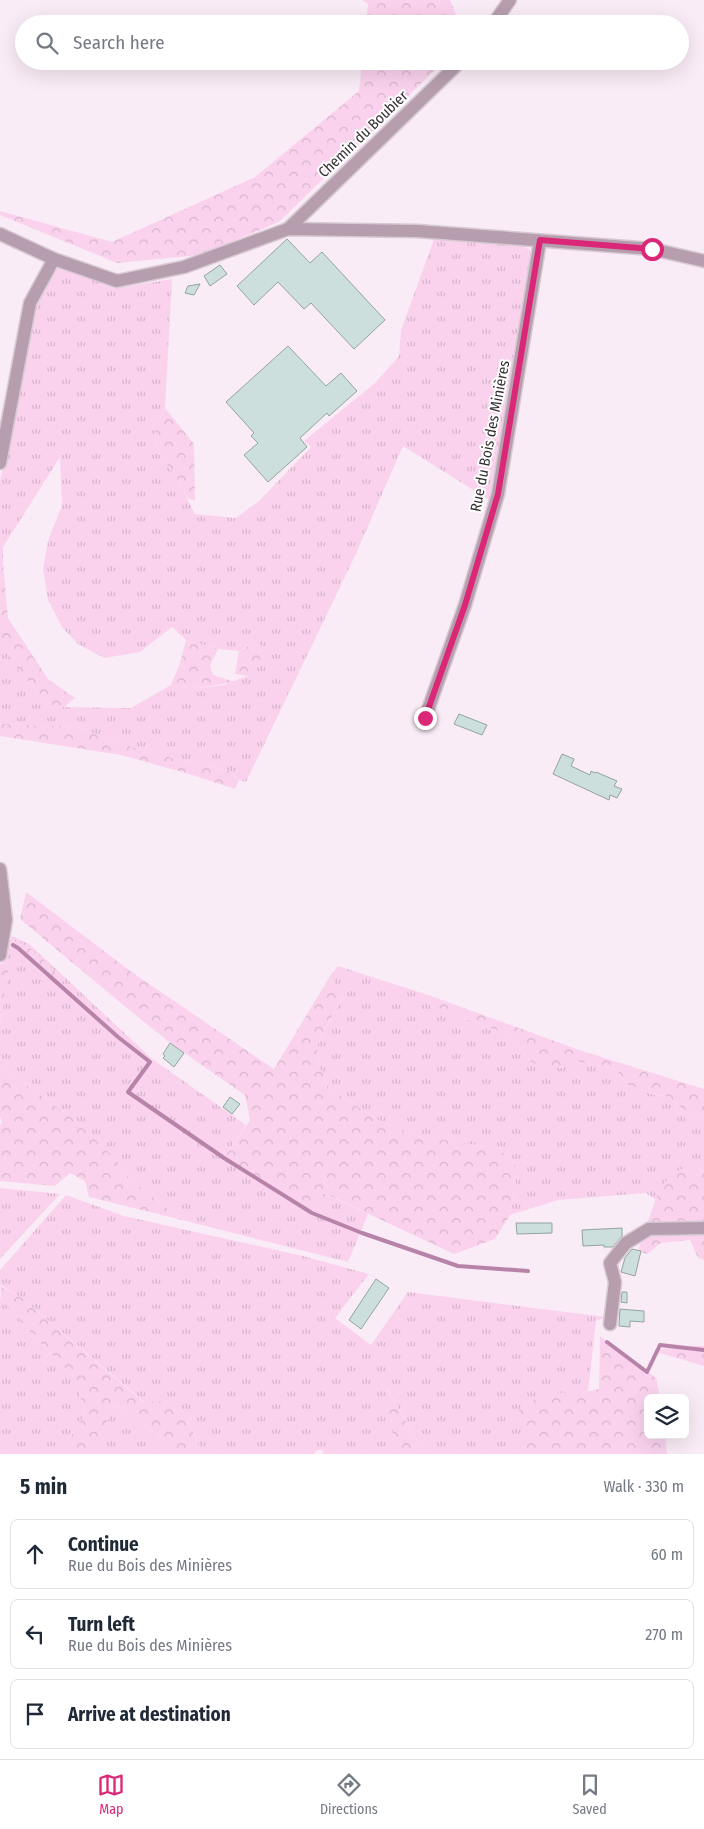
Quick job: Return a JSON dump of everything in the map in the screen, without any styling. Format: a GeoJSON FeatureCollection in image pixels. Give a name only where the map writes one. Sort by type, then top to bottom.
{"type":"FeatureCollection","features":[{"type":"Feature","properties":{"kind":"street"},"geometry":{"type":"LineString","coordinates":[[499,15],[510,0]]}},
{"type":"Feature","properties":{"kind":"street","name":"Chemin du Boubier"},"geometry":{"type":"LineString","coordinates":[[288,229],[452,70]]}},
{"type":"Feature","properties":{"kind":"street"},"geometry":{"type":"LineString","coordinates":[[0,234],[54,259],[117,281],[184,267],[288,229],[417,231],[540,240],[652,249],[704,261]]}},
{"type":"Feature","properties":{"kind":"street","name":"Rue du Bois des Minières"},"geometry":{"type":"LineString","coordinates":[[425,718],[465,605],[498,494],[540,240]]}},
{"type":"Feature","properties":{"kind":"street"},"geometry":{"type":"LineString","coordinates":[[0,463],[30,303],[54,259]]}},
{"type":"Feature","properties":{"kind":"street"},"geometry":{"type":"LineString","coordinates":[[0,869],[6,920],[0,955]]}},
{"type":"Feature","properties":{"kind":"street"},"geometry":{"type":"LineString","coordinates":[[610,1324],[615,1282],[610,1263],[626,1243],[649,1230],[704,1228]]}},
{"type":"Feature","properties":{"kind":"green space"},"geometry":{"type":"Polygon","coordinates":[[[362,0],[450,0],[456,15],[367,15],[368,4],[362,0]]]}},
{"type":"Feature","properties":{"kind":"green space"},"geometry":{"type":"Polygon","coordinates":[[[361,70],[435,70],[279,222],[200,255],[117,263],[0,215],[0,211],[112,242],[255,177],[359,91],[361,70]]]}},
{"type":"Feature","properties":{"kind":"green space"},"geometry":{"type":"Polygon","coordinates":[[[434,239],[521,245],[529,249],[533,255],[494,503],[403,446],[355,556],[246,782],[239,780],[230,771],[146,752],[76,727],[0,724],[0,638],[24,676],[54,707],[131,708],[171,685],[198,688],[224,685],[255,673],[256,642],[239,651],[218,649],[186,640],[172,627],[140,652],[104,658],[78,644],[62,627],[48,600],[43,569],[48,541],[62,505],[60,457],[3,547],[3,564],[0,570],[0,481],[34,302],[56,266],[118,288],[172,279],[165,408],[155,417],[152,426],[160,455],[174,473],[195,514],[236,518],[260,500],[311,447],[304,441],[375,383],[399,356],[401,330],[434,239]]]}},
{"type":"Feature","properties":{"kind":"green space"},"geometry":{"type":"Polygon","coordinates":[[[165,408],[194,444],[195,501],[187,498],[174,473],[160,455],[152,426],[155,417],[165,408]]]}},
{"type":"Feature","properties":{"kind":"green space"},"geometry":{"type":"Polygon","coordinates":[[[3,564],[8,618],[48,679],[75,698],[64,707],[54,707],[39,693],[7,655],[0,636],[0,570],[3,564]]]}},
{"type":"Feature","properties":{"kind":"green space"},"geometry":{"type":"Polygon","coordinates":[[[186,640],[218,649],[210,666],[213,675],[235,682],[198,688],[171,685],[180,663],[186,640]]]}},
{"type":"Feature","properties":{"kind":"green space"},"geometry":{"type":"Polygon","coordinates":[[[256,642],[263,646],[263,652],[255,673],[248,676],[235,674],[239,651],[256,642]]]}},
{"type":"Feature","properties":{"kind":"green space"},"geometry":{"type":"Polygon","coordinates":[[[0,724],[76,727],[146,752],[230,771],[239,780],[235,789],[121,755],[0,736],[0,724]]]}},
{"type":"Feature","properties":{"kind":"green space"},"geometry":{"type":"Polygon","coordinates":[[[26,892],[133,973],[274,1069],[330,976],[343,995],[317,1045],[319,1066],[329,1088],[378,1120],[425,1139],[440,1139],[500,1149],[518,1168],[510,1215],[495,1239],[454,1254],[324,1193],[312,1213],[224,1158],[250,1120],[245,1095],[174,1046],[20,919],[26,892]]]}},
{"type":"Feature","properties":{"kind":"green space"},"geometry":{"type":"Polygon","coordinates":[[[12,936],[29,944],[151,1058],[246,1125],[224,1158],[312,1213],[323,1193],[368,1214],[348,1262],[182,1220],[129,1178],[115,1158],[71,1117],[0,1066],[0,1025],[9,965],[2,963],[12,936]]]}},
{"type":"Feature","properties":{"kind":"green space"},"geometry":{"type":"Polygon","coordinates":[[[15,939],[36,952],[64,981],[54,988],[36,974],[14,953],[15,939]]]}},
{"type":"Feature","properties":{"kind":"green space"},"geometry":{"type":"Polygon","coordinates":[[[0,963],[9,965],[0,1025],[0,963]]]}},
{"type":"Feature","properties":{"kind":"green space"},"geometry":{"type":"Polygon","coordinates":[[[338,966],[431,996],[430,1006],[511,1035],[530,1061],[561,1068],[575,1061],[616,1069],[626,1084],[654,1095],[666,1096],[689,1114],[704,1118],[704,1171],[699,1169],[659,1189],[656,1200],[646,1193],[558,1200],[510,1215],[518,1168],[500,1149],[440,1139],[425,1139],[378,1120],[329,1088],[319,1066],[317,1045],[343,996],[330,976],[338,966]]]}},
{"type":"Feature","properties":{"kind":"green space"},"geometry":{"type":"Polygon","coordinates":[[[431,996],[579,1050],[704,1089],[704,1118],[689,1114],[666,1096],[654,1095],[626,1084],[616,1069],[575,1061],[561,1068],[543,1068],[530,1061],[511,1035],[430,1006],[431,996]]]}},
{"type":"Feature","properties":{"kind":"green space"},"geometry":{"type":"Polygon","coordinates":[[[0,1066],[71,1117],[115,1158],[129,1178],[182,1220],[89,1197],[85,1181],[70,1173],[55,1186],[0,1181],[0,1125],[2,1122],[0,1117],[0,1066]]]}},
{"type":"Feature","properties":{"kind":"green space"},"geometry":{"type":"Polygon","coordinates":[[[684,1168],[704,1171],[704,1260],[698,1258],[690,1240],[661,1243],[647,1254],[638,1251],[659,1189],[673,1173],[684,1168]]]}},
{"type":"Feature","properties":{"kind":"green space"},"geometry":{"type":"Polygon","coordinates":[[[0,1188],[60,1194],[0,1259],[0,1188]]]}},
{"type":"Feature","properties":{"kind":"green space"},"geometry":{"type":"Polygon","coordinates":[[[66,1195],[124,1216],[303,1256],[369,1274],[335,1318],[371,1345],[408,1292],[606,1317],[596,1321],[588,1392],[577,1394],[543,1393],[527,1444],[520,1454],[425,1454],[386,1387],[397,1454],[324,1454],[322,1450],[317,1450],[314,1454],[202,1454],[187,1418],[144,1402],[22,1298],[0,1285],[0,1270],[66,1195]]]}},
{"type":"Feature","properties":{"kind":"green space"},"geometry":{"type":"Polygon","coordinates":[[[0,1286],[22,1298],[143,1402],[171,1401],[187,1418],[202,1454],[178,1454],[138,1420],[116,1405],[95,1443],[103,1454],[56,1454],[71,1436],[86,1412],[79,1394],[84,1384],[75,1378],[28,1330],[1,1299],[0,1286]]]}},
{"type":"Feature","properties":{"kind":"green space"},"geometry":{"type":"Polygon","coordinates":[[[0,1297],[28,1330],[75,1378],[85,1384],[79,1394],[86,1412],[71,1436],[56,1454],[0,1454],[0,1297]]]}},
{"type":"Feature","properties":{"kind":"green space"},"geometry":{"type":"Polygon","coordinates":[[[600,1336],[656,1378],[659,1394],[644,1394],[644,1439],[665,1439],[667,1454],[520,1454],[527,1444],[518,1411],[543,1393],[577,1394],[599,1389],[600,1336]]]}},
{"type":"Feature","properties":{"kind":"green space"},"geometry":{"type":"Polygon","coordinates":[[[682,1346],[704,1346],[704,1366],[653,1351],[682,1346]]]}},
{"type":"Feature","properties":{"kind":"green space"},"geometry":{"type":"Polygon","coordinates":[[[385,1386],[425,1454],[397,1454],[385,1386]]]}},
{"type":"Feature","properties":{"kind":"green space"},"geometry":{"type":"Polygon","coordinates":[[[116,1405],[138,1420],[178,1454],[103,1454],[95,1443],[116,1405]]]}},
{"type":"Feature","properties":{"kind":"building"},"geometry":{"type":"Polygon","coordinates":[[[287,239],[310,263],[322,252],[385,320],[354,349],[311,303],[304,309],[278,282],[254,305],[237,286],[287,239]]]}},
{"type":"Feature","properties":{"kind":"building"},"geometry":{"type":"Polygon","coordinates":[[[220,265],[227,274],[210,286],[204,276],[220,265]]]}},
{"type":"Feature","properties":{"kind":"building"},"geometry":{"type":"Polygon","coordinates":[[[200,284],[194,295],[185,293],[188,286],[200,284]]]}},
{"type":"Feature","properties":{"kind":"building"},"geometry":{"type":"Polygon","coordinates":[[[288,346],[326,386],[341,373],[357,391],[329,416],[327,413],[300,438],[307,447],[268,482],[244,455],[258,443],[251,436],[254,433],[226,402],[288,346]]]}},
{"type":"Feature","properties":{"kind":"building"},"geometry":{"type":"Polygon","coordinates":[[[459,714],[487,725],[482,735],[454,724],[459,714]]]}},
{"type":"Feature","properties":{"kind":"building"},"geometry":{"type":"Polygon","coordinates":[[[562,754],[574,759],[571,766],[590,775],[591,771],[596,772],[617,781],[614,786],[622,789],[617,798],[610,795],[609,800],[553,774],[562,754]]]}},
{"type":"Feature","properties":{"kind":"building"},"geometry":{"type":"Polygon","coordinates":[[[170,1043],[184,1053],[174,1067],[163,1058],[165,1056],[163,1054],[170,1043]]]}},
{"type":"Feature","properties":{"kind":"building"},"geometry":{"type":"Polygon","coordinates":[[[230,1097],[240,1104],[232,1114],[223,1107],[230,1097]]]}},
{"type":"Feature","properties":{"kind":"building"},"geometry":{"type":"Polygon","coordinates":[[[516,1223],[552,1223],[552,1233],[517,1234],[516,1223]]]}},
{"type":"Feature","properties":{"kind":"building"},"geometry":{"type":"Polygon","coordinates":[[[622,1228],[622,1236],[613,1247],[604,1247],[604,1245],[583,1246],[582,1230],[622,1228]]]}},
{"type":"Feature","properties":{"kind":"building"},"geometry":{"type":"Polygon","coordinates":[[[632,1249],[641,1251],[635,1276],[621,1272],[625,1258],[632,1249]]]}},
{"type":"Feature","properties":{"kind":"building"},"geometry":{"type":"Polygon","coordinates":[[[376,1279],[389,1288],[361,1329],[349,1320],[376,1279]]]}},
{"type":"Feature","properties":{"kind":"building"},"geometry":{"type":"Polygon","coordinates":[[[622,1292],[627,1292],[627,1303],[621,1302],[622,1292]]]}},
{"type":"Feature","properties":{"kind":"building"},"geometry":{"type":"Polygon","coordinates":[[[620,1309],[644,1311],[644,1322],[630,1321],[630,1327],[619,1326],[620,1309]]]}},
{"type":"Feature","properties":{"kind":"waterway"},"geometry":{"type":"LineString","coordinates":[[13,945],[118,1037],[150,1062],[128,1092],[224,1158],[312,1213],[362,1233],[458,1266],[528,1271]]}},
{"type":"Feature","properties":{"kind":"waterway"},"geometry":{"type":"LineString","coordinates":[[607,1342],[647,1372],[660,1345],[704,1350]]}},
{"type":"Feature","properties":{"kind":"route"},"geometry":{"type":"LineString","coordinates":[[425,718],[465,605],[498,494],[540,240],[652,249]]}}]}
